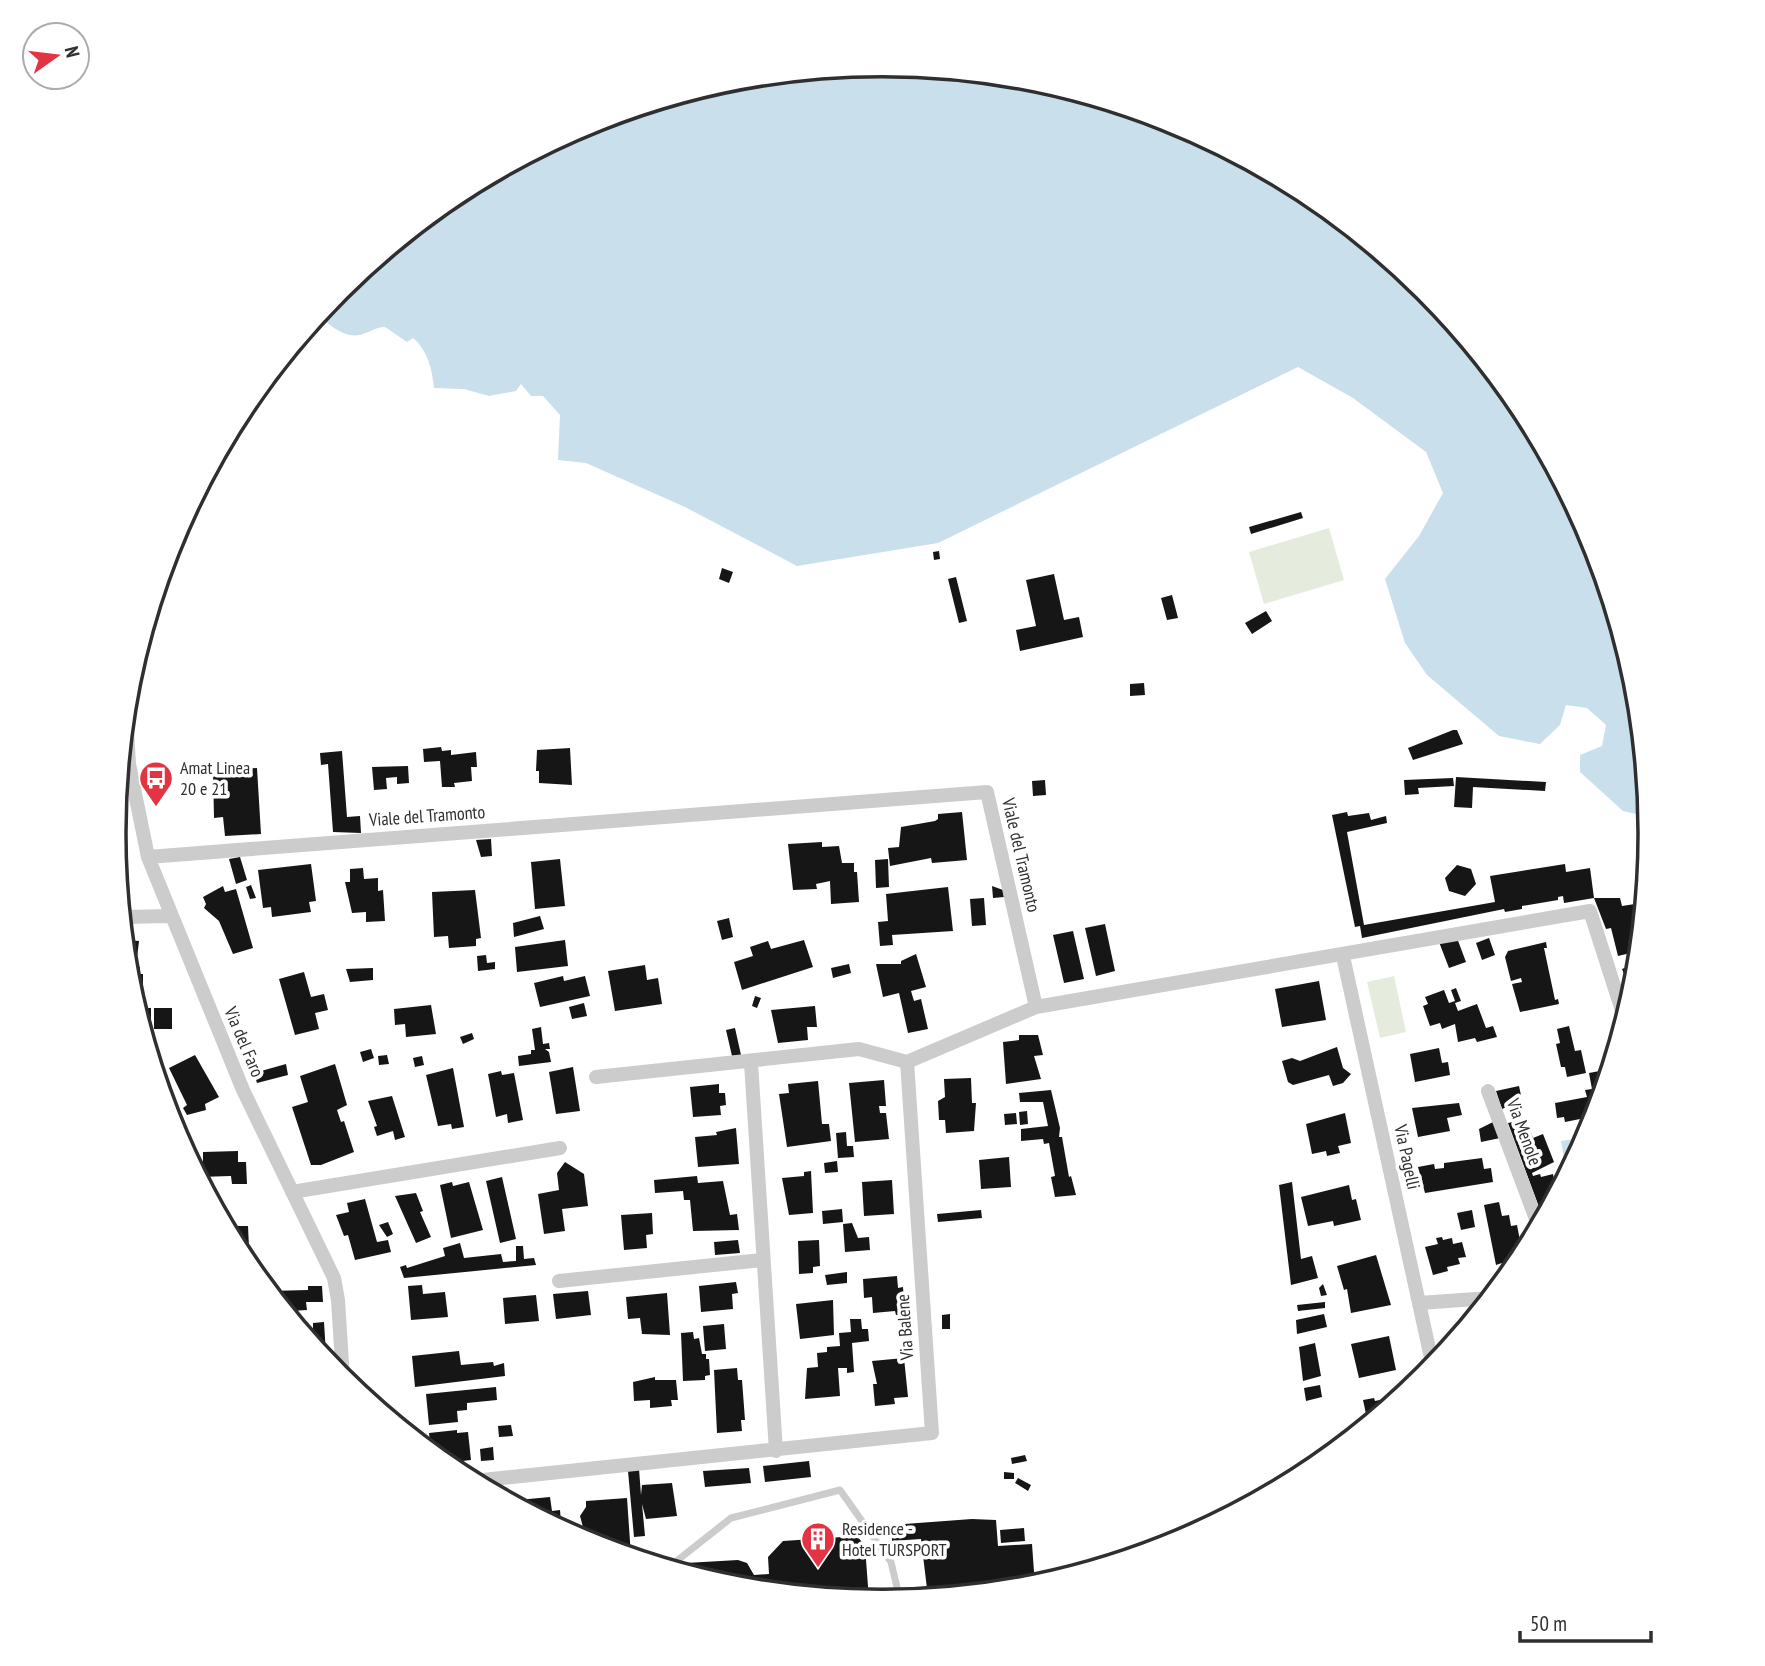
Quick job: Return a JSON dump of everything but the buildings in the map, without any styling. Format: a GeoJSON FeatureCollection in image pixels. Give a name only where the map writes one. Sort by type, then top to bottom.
{"type":"FeatureCollection","features":[{"type":"Feature","properties":{"kind":"street","name":"Via del Faro"},"geometry":{"type":"LineString","coordinates":[[130,767],[148,857],[170,916],[243,1090],[334,1278],[342,1361]]}},
{"type":"Feature","properties":{"kind":"street","name":"Viale del Tramonto"},"geometry":{"type":"LineString","coordinates":[[148,857],[987,792],[1036,1007]]}},
{"type":"Feature","properties":{"kind":"street"},"geometry":{"type":"LineString","coordinates":[[596,1077],[751,1063],[859,1049],[907,1062],[1036,1007],[1343,956],[1590,911],[1619,1002]]}},
{"type":"Feature","properties":{"kind":"street"},"geometry":{"type":"LineString","coordinates":[[131,917],[170,916]]}},
{"type":"Feature","properties":{"kind":"street","name":"Via Pagelli"},"geometry":{"type":"LineString","coordinates":[[1343,956],[1430,1354]]}},
{"type":"Feature","properties":{"kind":"street","name":"Via Balene"},"geometry":{"type":"LineString","coordinates":[[490,1479],[932,1433],[907,1062]]}},
{"type":"Feature","properties":{"kind":"street"},"geometry":{"type":"LineString","coordinates":[[751,1063],[776,1451]]}},
{"type":"Feature","properties":{"kind":"street","name":"Via Menole"},"geometry":{"type":"LineString","coordinates":[[1488,1091],[1535,1215]]}},
{"type":"Feature","properties":{"kind":"street"},"geometry":{"type":"LineString","coordinates":[[292,1192],[560,1147]]}},
{"type":"Feature","properties":{"kind":"street"},"geometry":{"type":"LineString","coordinates":[[559,1281],[762,1260]]}},
{"type":"Feature","properties":{"kind":"street"},"geometry":{"type":"LineString","coordinates":[[1419,1303],[1477,1299]]}},
{"type":"Feature","properties":{"kind":"lane"},"geometry":{"type":"LineString","coordinates":[[678,1560],[731,1518],[839,1490],[891,1562],[897,1588]]}},
{"type":"Feature","properties":{"kind":"green space"},"geometry":{"type":"Polygon","coordinates":[[[1329,528],[1344,580],[1264,604],[1249,552],[1329,528]]]}},
{"type":"Feature","properties":{"kind":"green space"},"geometry":{"type":"Polygon","coordinates":[[[1394,976],[1406,1032],[1380,1038],[1367,982],[1394,976]]]}},
{"type":"Feature","properties":{"kind":"water"},"geometry":{"type":"Polygon","coordinates":[[[882,77],[981,83],[1078,103],[1126,117],[1217,155],[1303,204],[1343,233],[1417,298],[1482,373],[1511,413],[1561,499],[1598,590],[1613,637],[1624,686],[1632,734],[1638,814],[1623,811],[1580,772],[1580,755],[1602,746],[1606,725],[1587,708],[1566,705],[1560,725],[1540,744],[1499,736],[1427,675],[1405,643],[1385,579],[1419,536],[1443,493],[1426,452],[1353,398],[1298,367],[938,543],[797,566],[685,507],[586,463],[558,460],[560,415],[543,396],[531,396],[521,384],[516,391],[489,396],[464,389],[434,388],[428,361],[413,338],[407,342],[385,327],[351,335],[326,321],[348,298],[422,233],[504,178],[593,135],[639,117],[687,103],[784,83],[882,77]]]}},
{"type":"Feature","properties":{"kind":"water"},"geometry":{"type":"Polygon","coordinates":[[[1573,1139],[1565,1158],[1564,1158],[1561,1141],[1573,1139]]]}},
{"type":"Feature","properties":{"kind":"place","name":"Amat Linea 20 e 21"},"geometry":{"type":"Point","coordinates":[156,808]}},
{"type":"Feature","properties":{"kind":"place","name":"Residence - Hotel TURSPORT"},"geometry":{"type":"Point","coordinates":[818,1569]}}]}
